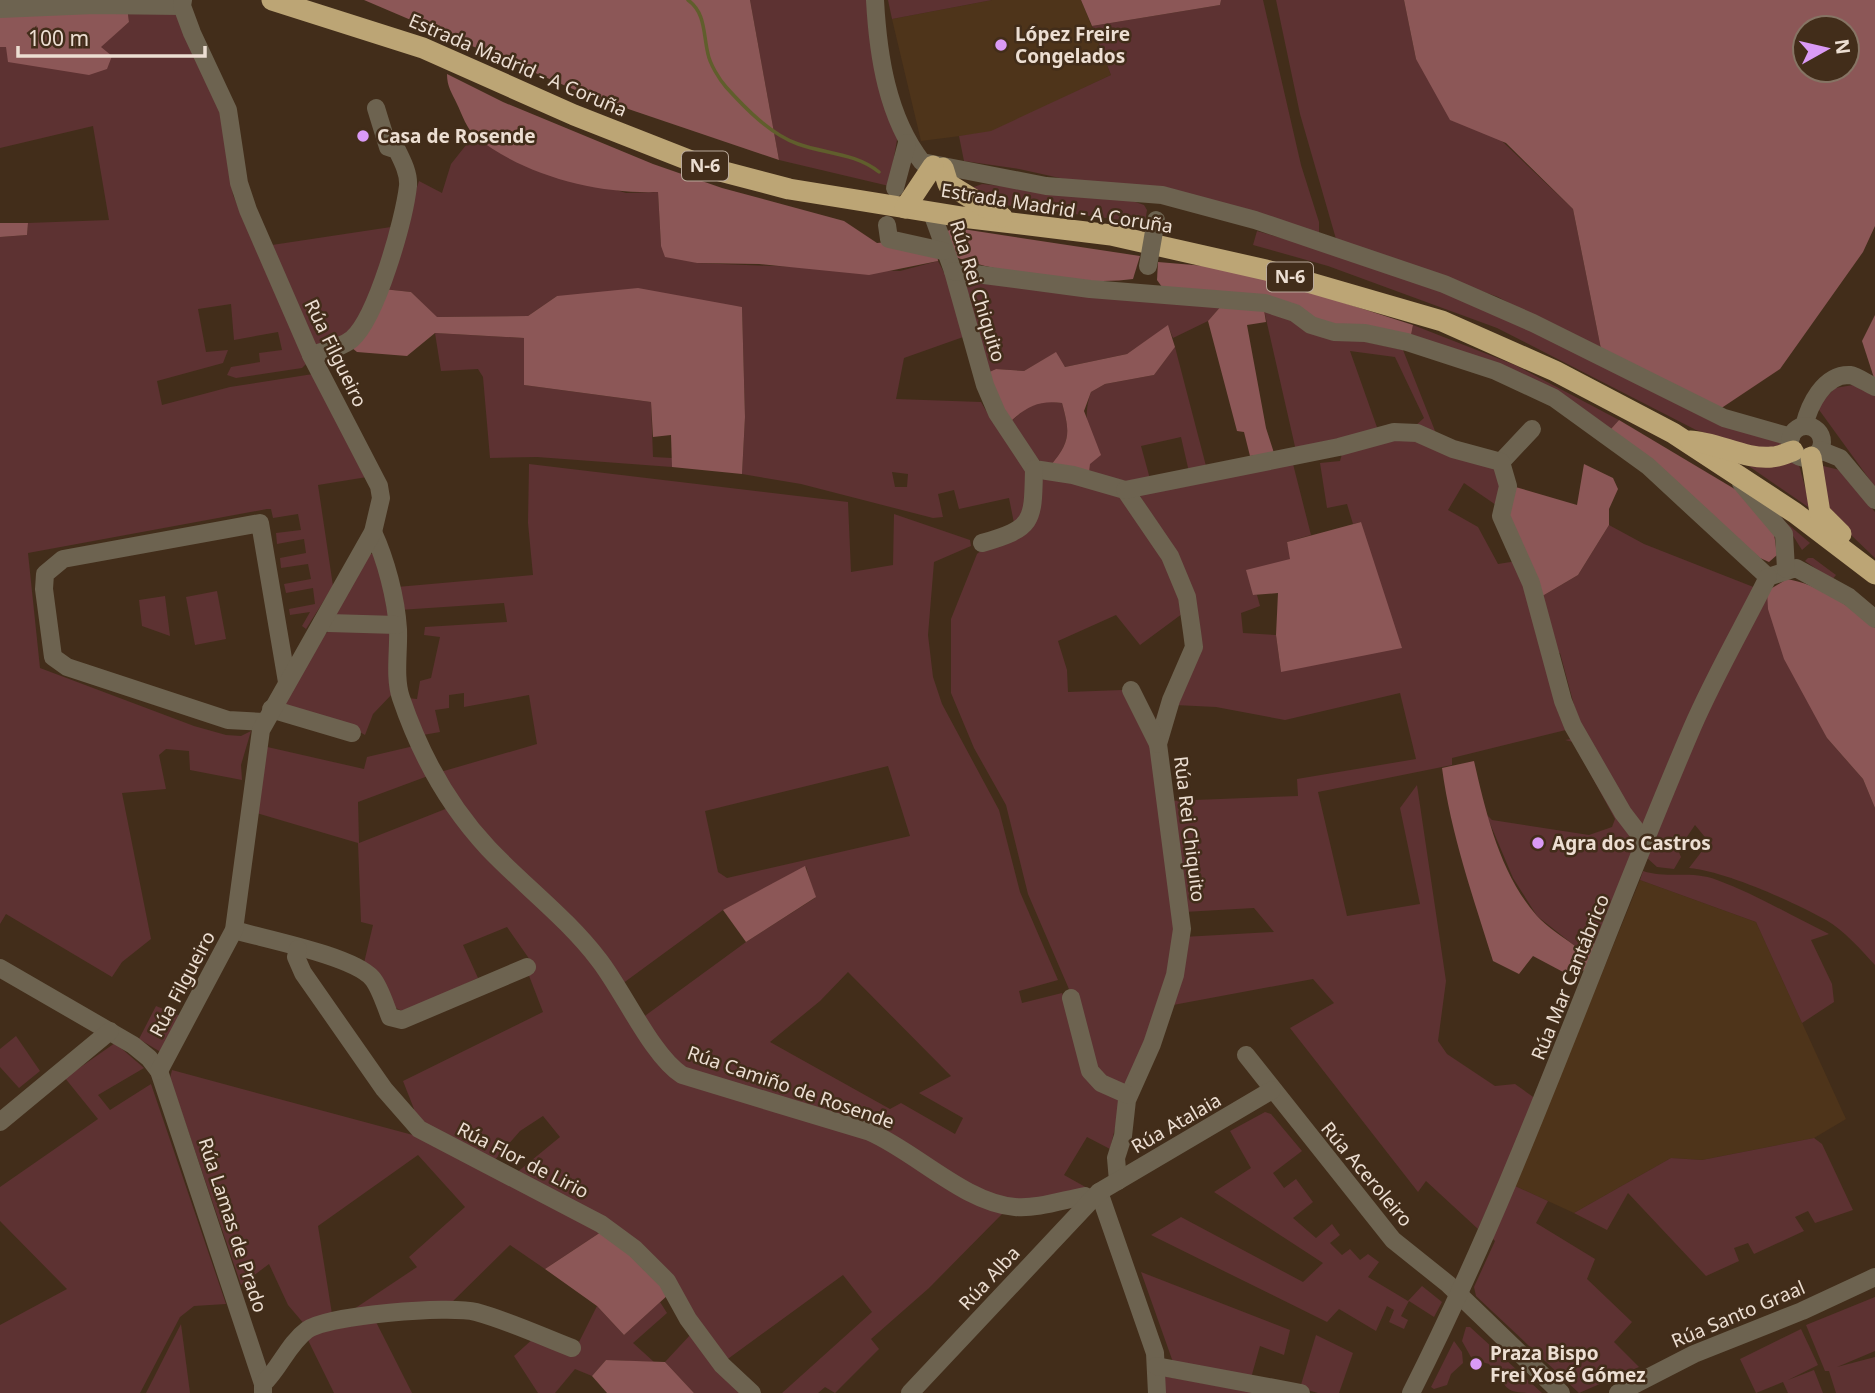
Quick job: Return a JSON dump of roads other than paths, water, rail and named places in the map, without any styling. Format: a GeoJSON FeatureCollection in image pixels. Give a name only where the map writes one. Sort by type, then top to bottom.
{"type":"FeatureCollection","features":[{"type":"Feature","properties":{"kind":"highway","name":"Estrada Madrid - A Coruña"},"geometry":{"type":"LineString","coordinates":[[272,0],[423,48],[574,115],[709,168],[789,189],[932,212],[1111,235],[1202,254],[1442,321],[1600,393],[1684,441],[1795,513],[1873,572]]}},
{"type":"Feature","properties":{"kind":"highway"},"geometry":{"type":"LineString","coordinates":[[905,208],[938,167],[948,184],[1013,223]]}},
{"type":"Feature","properties":{"kind":"highway"},"geometry":{"type":"LineString","coordinates":[[1684,441],[1705,442],[1761,457],[1774,457],[1804,444],[1820,513],[1852,543],[1873,572]]}},
{"type":"Feature","properties":{"kind":"street"},"geometry":{"type":"LineString","coordinates":[[875,0],[877,39],[888,91],[907,143],[922,162],[1046,186],[1162,195],[1255,220],[1444,284],[1533,323],[1724,418],[1840,458],[1875,500]]}},
{"type":"Feature","properties":{"kind":"street"},"geometry":{"type":"LineString","coordinates":[[0,9],[183,3]]}},
{"type":"Feature","properties":{"kind":"street","name":"Rúa Filgueiro"},"geometry":{"type":"LineString","coordinates":[[159,1071],[234,930],[257,751],[268,716],[373,532],[381,498],[379,486],[312,355],[242,195],[228,110],[183,3]]}},
{"type":"Feature","properties":{"kind":"street"},"geometry":{"type":"LineString","coordinates":[[312,355],[350,341],[359,331],[372,309],[389,260],[408,185],[405,167],[397,150],[388,147],[376,108]]}},
{"type":"Feature","properties":{"kind":"street"},"geometry":{"type":"LineString","coordinates":[[895,188],[907,143]]}},
{"type":"Feature","properties":{"kind":"street"},"geometry":{"type":"LineString","coordinates":[[1143,292],[1162,195]]}},
{"type":"Feature","properties":{"kind":"street","name":"Rúa Rei Chiquito"},"geometry":{"type":"LineString","coordinates":[[932,212],[943,251],[953,271],[973,351],[993,404],[1034,469]]}},
{"type":"Feature","properties":{"kind":"street"},"geometry":{"type":"LineString","coordinates":[[887,225],[889,239],[943,251]]}},
{"type":"Feature","properties":{"kind":"street"},"geometry":{"type":"LineString","coordinates":[[953,271],[1090,289],[1265,303],[1295,313],[1311,325],[1407,342],[1496,371],[1554,398],[1648,466],[1768,577],[1786,569],[1796,568],[1838,591],[1875,620]]}},
{"type":"Feature","properties":{"kind":"street"},"geometry":{"type":"LineString","coordinates":[[1804,444],[1809,405],[1821,389],[1836,379],[1850,375],[1875,387]]}},
{"type":"Feature","properties":{"kind":"street"},"geometry":{"type":"LineString","coordinates":[[1501,462],[1532,429]]}},
{"type":"Feature","properties":{"kind":"street"},"geometry":{"type":"LineString","coordinates":[[982,542],[1017,533],[1028,521],[1034,496],[1034,469],[1073,475],[1125,490],[1339,447],[1394,432],[1417,433],[1453,449],[1501,462]]}},
{"type":"Feature","properties":{"kind":"street"},"geometry":{"type":"LineString","coordinates":[[1501,462],[1508,486],[1501,516],[1531,583],[1563,701],[1573,726],[1623,813],[1646,843]]}},
{"type":"Feature","properties":{"kind":"street"},"geometry":{"type":"LineString","coordinates":[[1732,472],[1784,534],[1786,569]]}},
{"type":"Feature","properties":{"kind":"street","name":"Rúa Rei Chiquito"},"geometry":{"type":"LineString","coordinates":[[1118,1181],[1116,1158],[1124,1136],[1128,1095],[1152,1044],[1175,975],[1182,929],[1158,744],[1171,700],[1194,647],[1187,597],[1170,556],[1125,490]]}},
{"type":"Feature","properties":{"kind":"street"},"geometry":{"type":"LineString","coordinates":[[287,682],[260,523],[63,559],[46,574],[44,589],[53,657],[67,667],[228,720],[268,716],[352,733]]}},
{"type":"Feature","properties":{"kind":"street","name":"Rúa Camiño de Rosende"},"geometry":{"type":"LineString","coordinates":[[373,532],[383,556],[397,625],[399,694],[431,773],[457,813],[488,848],[570,926],[598,958],[625,995],[661,1058],[672,1069],[682,1075],[870,1132],[996,1204],[1017,1208],[1096,1196]]}},
{"type":"Feature","properties":{"kind":"street","name":"Rúa Mar Cantábrico"},"geometry":{"type":"LineString","coordinates":[[1411,1393],[1458,1295],[1544,1098],[1692,726],[1768,577]]}},
{"type":"Feature","properties":{"kind":"street"},"geometry":{"type":"LineString","coordinates":[[324,620],[397,625]]}},
{"type":"Feature","properties":{"kind":"street"},"geometry":{"type":"LineString","coordinates":[[1130,690],[1158,744]]}},
{"type":"Feature","properties":{"kind":"street"},"geometry":{"type":"LineString","coordinates":[[234,930],[344,960],[363,970],[374,979],[390,1017],[402,1020],[527,967]]}},
{"type":"Feature","properties":{"kind":"street","name":"Rúa Flor de Lirio"},"geometry":{"type":"LineString","coordinates":[[298,949],[296,957],[303,973],[384,1089],[419,1129],[601,1224],[635,1249],[667,1281],[688,1319],[722,1365],[752,1393]]}},
{"type":"Feature","properties":{"kind":"street"},"geometry":{"type":"LineString","coordinates":[[0,968],[141,1051],[159,1071]]}},
{"type":"Feature","properties":{"kind":"street"},"geometry":{"type":"LineString","coordinates":[[1071,998],[1090,1071],[1101,1083],[1128,1095]]}},
{"type":"Feature","properties":{"kind":"street"},"geometry":{"type":"LineString","coordinates":[[0,1122],[110,1031]]}},
{"type":"Feature","properties":{"kind":"street","name":"Rúa Aceroleiro"},"geometry":{"type":"LineString","coordinates":[[1246,1055],[1393,1240],[1458,1295],[1561,1393]]}},
{"type":"Feature","properties":{"kind":"street","name":"Rúa Lamas de Prado"},"geometry":{"type":"LineString","coordinates":[[159,1071],[263,1389]]}},
{"type":"Feature","properties":{"kind":"street","name":"Rúa Atalaia"},"geometry":{"type":"LineString","coordinates":[[1096,1196],[1272,1090]]}},
{"type":"Feature","properties":{"kind":"street"},"geometry":{"type":"LineString","coordinates":[[1096,1196],[1155,1353],[1157,1393]]}},
{"type":"Feature","properties":{"kind":"street","name":"Rúa Alba"},"geometry":{"type":"LineString","coordinates":[[910,1393],[1096,1196]]}},
{"type":"Feature","properties":{"kind":"street","name":"Rúa Santo Graal"},"geometry":{"type":"LineString","coordinates":[[1618,1393],[1694,1354],[1802,1311],[1875,1276]]}},
{"type":"Feature","properties":{"kind":"street"},"geometry":{"type":"LineString","coordinates":[[263,1389],[297,1339],[310,1328],[355,1318],[410,1312],[474,1311],[572,1348]]}},
{"type":"Feature","properties":{"kind":"street"},"geometry":{"type":"LineString","coordinates":[[1156,1366],[1301,1393]]}},
{"type":"Feature","properties":{"kind":"waterway"},"geometry":{"type":"LineString","coordinates":[[688,0],[701,18],[708,54],[715,71],[726,87],[759,120],[788,140],[850,157],[879,172]]}},
{"type":"Feature","properties":{"kind":"place","name":"López Freire Congelados"},"geometry":{"type":"Point","coordinates":[1001,45]}},
{"type":"Feature","properties":{"kind":"place","name":"Casa de Rosende"},"geometry":{"type":"Point","coordinates":[363,136]}},
{"type":"Feature","properties":{"kind":"place","name":"Agra dos Castros"},"geometry":{"type":"Point","coordinates":[1538,843]}},
{"type":"Feature","properties":{"kind":"place","name":"Praza Bispo Frei Xosé Gómez"},"geometry":{"type":"Point","coordinates":[1476,1364]}}]}
